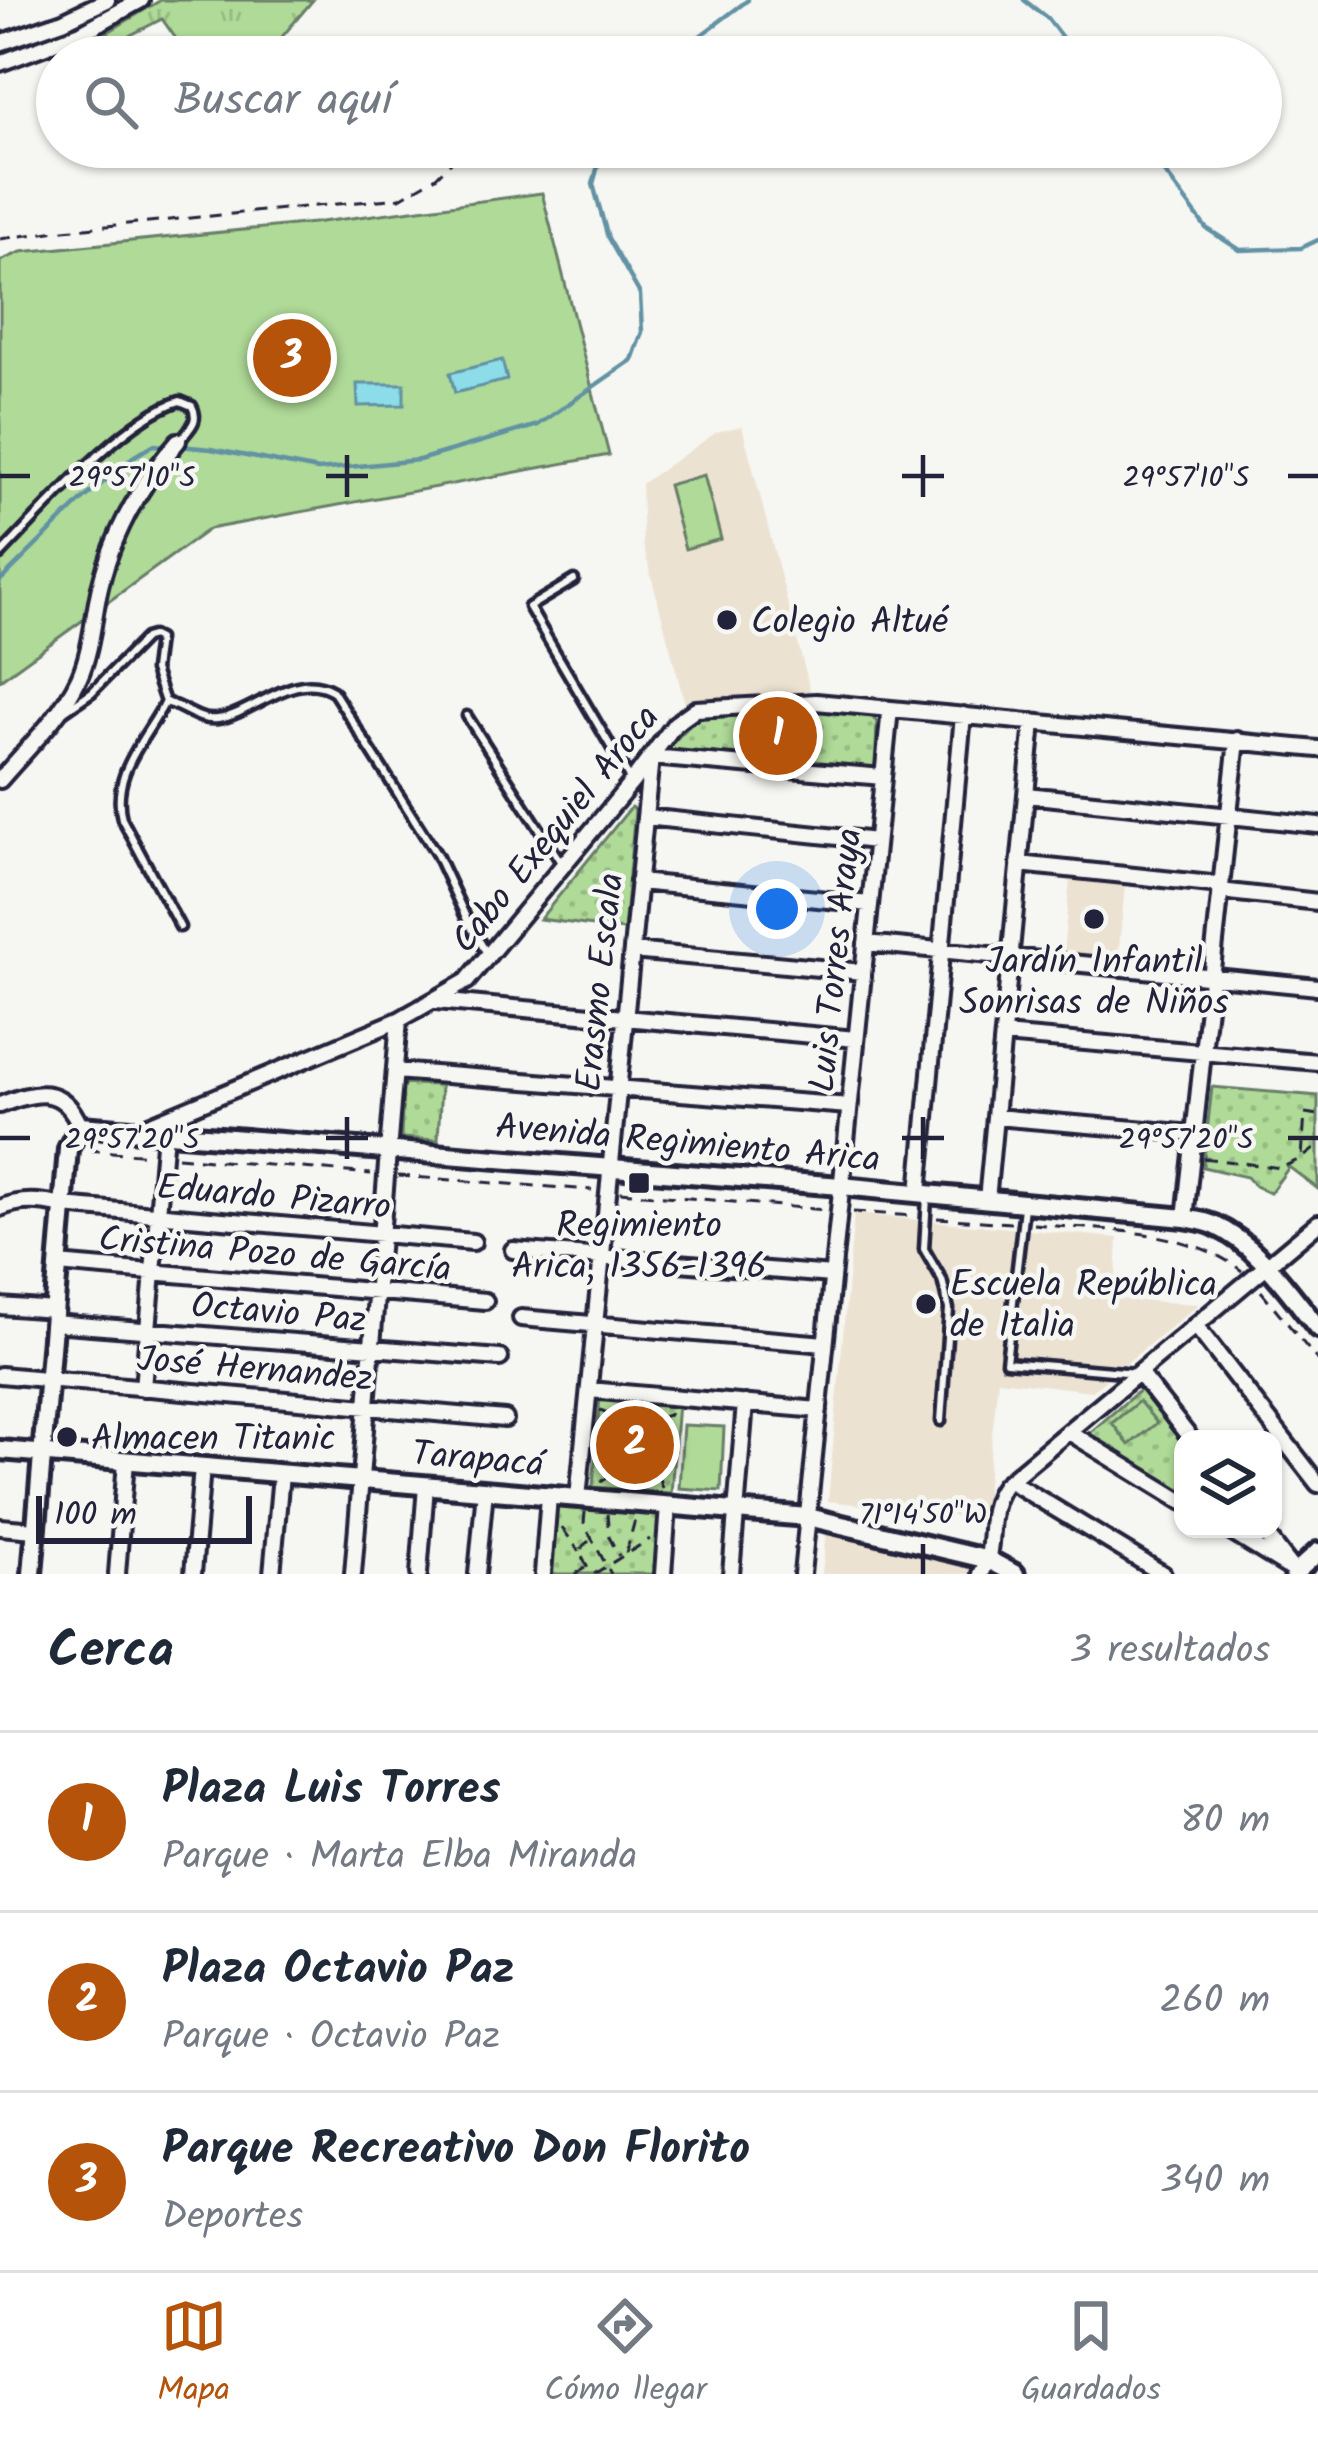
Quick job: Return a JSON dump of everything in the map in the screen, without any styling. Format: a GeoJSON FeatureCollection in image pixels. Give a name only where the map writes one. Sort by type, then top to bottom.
{"type":"FeatureCollection","features":[{"type":"Feature","properties":{"kind":"street"},"geometry":{"type":"LineString","coordinates":[[0,43],[107,0]]}},
{"type":"Feature","properties":{"kind":"street"},"geometry":{"type":"LineString","coordinates":[[73,36],[141,0]]}},
{"type":"Feature","properties":{"kind":"street"},"geometry":{"type":"LineString","coordinates":[[0,63],[36,50]]}},
{"type":"Feature","properties":{"kind":"street"},"geometry":{"type":"LineString","coordinates":[[0,780],[57,716],[86,660],[100,587],[116,538],[140,492],[174,446]]}},
{"type":"Feature","properties":{"kind":"street","name":"Cabo Exequiel Aroca"},"geometry":{"type":"LineString","coordinates":[[136,1130],[399,1020],[466,981],[681,717],[703,707],[816,702],[1318,749]]}},
{"type":"Feature","properties":{"kind":"street","name":"Luis Torres Araya"},"geometry":{"type":"LineString","coordinates":[[802,1574],[890,709]]}},
{"type":"Feature","properties":{"kind":"street"},"geometry":{"type":"LineString","coordinates":[[923,1193],[963,716]]}},
{"type":"Feature","properties":{"kind":"street"},"geometry":{"type":"LineString","coordinates":[[987,1200],[1033,722]]}},
{"type":"Feature","properties":{"kind":"street"},"geometry":{"type":"LineString","coordinates":[[1185,1218],[1237,740]]}},
{"type":"Feature","properties":{"kind":"street"},"geometry":{"type":"LineString","coordinates":[[650,758],[883,778]]}},
{"type":"Feature","properties":{"kind":"street","name":"Erasmo Escala"},"geometry":{"type":"LineString","coordinates":[[582,1498],[585,1424],[650,758]]}},
{"type":"Feature","properties":{"kind":"street"},"geometry":{"type":"LineString","coordinates":[[1026,795],[1318,825]]}},
{"type":"Feature","properties":{"kind":"street"},"geometry":{"type":"LineString","coordinates":[[645,817],[877,841]]}},
{"type":"Feature","properties":{"kind":"street"},"geometry":{"type":"LineString","coordinates":[[1019,864],[1318,902]]}},
{"type":"Feature","properties":{"kind":"street"},"geometry":{"type":"LineString","coordinates":[[638,882],[870,904]]}},
{"type":"Feature","properties":{"kind":"street"},"geometry":{"type":"LineString","coordinates":[[866,943],[1318,987]]}},
{"type":"Feature","properties":{"kind":"street"},"geometry":{"type":"LineString","coordinates":[[632,951],[863,972]]}},
{"type":"Feature","properties":{"kind":"street"},"geometry":{"type":"LineString","coordinates":[[436,1001],[856,1039]]}},
{"type":"Feature","properties":{"kind":"street"},"geometry":{"type":"LineString","coordinates":[[353,1574],[399,1020]]}},
{"type":"Feature","properties":{"kind":"street"},"geometry":{"type":"LineString","coordinates":[[1003,1035],[1318,1062]]}},
{"type":"Feature","properties":{"kind":"street"},"geometry":{"type":"LineString","coordinates":[[395,1071],[849,1106]]}},
{"type":"Feature","properties":{"kind":"street"},"geometry":{"type":"LineString","coordinates":[[0,1105],[27,1094],[46,1094],[69,1106],[80,1126],[68,1149],[32,1574]]}},
{"type":"Feature","properties":{"kind":"street"},"geometry":{"type":"LineString","coordinates":[[995,1117],[1194,1134]]}},
{"type":"Feature","properties":{"kind":"street","name":"Avenida Regimiento Arica"},"geometry":{"type":"LineString","coordinates":[[80,1126],[1185,1218],[1212,1224],[1240,1242],[1268,1266],[1318,1328]]}},
{"type":"Feature","properties":{"kind":"street"},"geometry":{"type":"LineString","coordinates":[[142,1388],[165,1132]]}},
{"type":"Feature","properties":{"kind":"street","name":"Eduardo Pizarro"},"geometry":{"type":"LineString","coordinates":[[0,1208],[40,1201],[473,1242]]}},
{"type":"Feature","properties":{"kind":"street"},"geometry":{"type":"LineString","coordinates":[[985,1567],[992,1507],[999,1490],[1318,1223]]}},
{"type":"Feature","properties":{"kind":"street"},"geometry":{"type":"LineString","coordinates":[[513,1250],[832,1275]]}},
{"type":"Feature","properties":{"kind":"street","name":"Cristina Pozo de García"},"geometry":{"type":"LineString","coordinates":[[58,1264],[485,1301]]}},
{"type":"Feature","properties":{"kind":"street","name":"Octavio Paz"},"geometry":{"type":"LineString","coordinates":[[0,1306],[148,1330],[500,1358]]}},
{"type":"Feature","properties":{"kind":"street"},"geometry":{"type":"LineString","coordinates":[[520,1318],[825,1344]]}},
{"type":"Feature","properties":{"kind":"street"},"geometry":{"type":"LineString","coordinates":[[1196,1325],[1318,1484]]}},
{"type":"Feature","properties":{"kind":"street"},"geometry":{"type":"LineString","coordinates":[[1138,1373],[1183,1430]]}},
{"type":"Feature","properties":{"kind":"street","name":"José Hernandez"},"geometry":{"type":"LineString","coordinates":[[0,1375],[505,1418]]}},
{"type":"Feature","properties":{"kind":"street"},"geometry":{"type":"LineString","coordinates":[[589,1390],[671,1406],[745,1403],[819,1410]]}},
{"type":"Feature","properties":{"kind":"street"},"geometry":{"type":"LineString","coordinates":[[730,1574],[745,1403]]}},
{"type":"Feature","properties":{"kind":"street"},"geometry":{"type":"LineString","coordinates":[[1069,1432],[1174,1496]]}},
{"type":"Feature","properties":{"kind":"street","name":"Tarapacá"},"geometry":{"type":"LineString","coordinates":[[0,1450],[808,1517],[1015,1574]]}},
{"type":"Feature","properties":{"kind":"street"},"geometry":{"type":"LineString","coordinates":[[117,1574],[126,1461]]}},
{"type":"Feature","properties":{"kind":"street"},"geometry":{"type":"LineString","coordinates":[[193,1574],[202,1467]]}},
{"type":"Feature","properties":{"kind":"street"},"geometry":{"type":"LineString","coordinates":[[272,1574],[281,1474]]}},
{"type":"Feature","properties":{"kind":"street"},"geometry":{"type":"LineString","coordinates":[[1010,1481],[1163,1574]]}},
{"type":"Feature","properties":{"kind":"street"},"geometry":{"type":"LineString","coordinates":[[419,1574],[426,1486]]}},
{"type":"Feature","properties":{"kind":"street"},"geometry":{"type":"LineString","coordinates":[[477,1574],[485,1490]]}},
{"type":"Feature","properties":{"kind":"street"},"geometry":{"type":"LineString","coordinates":[[543,1574],[549,1496]]}},
{"type":"Feature","properties":{"kind":"street"},"geometry":{"type":"LineString","coordinates":[[663,1574],[668,1506]]}},
{"type":"Feature","properties":{"kind":"street"},"geometry":{"type":"LineString","coordinates":[[0,1527],[35,1530]]}},
{"type":"Feature","properties":{"kind":"street"},"geometry":{"type":"LineString","coordinates":[[1245,1538],[1306,1567]]}},
{"type":"Feature","properties":{"kind":"street"},"geometry":{"type":"LineString","coordinates":[[1272,1538],[1306,1567]]}},
{"type":"Feature","properties":{"kind":"lane"},"geometry":{"type":"LineString","coordinates":[[0,555],[77,476],[141,421],[180,401],[189,403],[196,416],[193,425],[174,446]]}},
{"type":"Feature","properties":{"kind":"lane"},"geometry":{"type":"LineString","coordinates":[[574,580],[529,607],[632,782]]}},
{"type":"Feature","properties":{"kind":"lane"},"geometry":{"type":"LineString","coordinates":[[57,716],[92,692],[148,636],[155,637],[159,643],[154,670],[165,702],[124,772],[119,800],[122,818],[180,927]]}},
{"type":"Feature","properties":{"kind":"lane"},"geometry":{"type":"LineString","coordinates":[[165,702],[210,719],[302,684],[316,683],[333,691],[437,855],[488,956]]}},
{"type":"Feature","properties":{"kind":"lane"},"geometry":{"type":"LineString","coordinates":[[467,716],[562,864]]}},
{"type":"Feature","properties":{"kind":"lane"},"geometry":{"type":"LineString","coordinates":[[923,1193],[924,1250],[942,1280],[949,1309],[941,1421]]}},
{"type":"Feature","properties":{"kind":"lane"},"geometry":{"type":"LineString","coordinates":[[1024,1203],[1006,1361],[1138,1373]]}},
{"type":"Feature","properties":{"kind":"path"},"geometry":{"type":"LineString","coordinates":[[560,36],[568,26]]}},
{"type":"Feature","properties":{"kind":"path"},"geometry":{"type":"LineString","coordinates":[[0,239],[400,198],[445,168]]}},
{"type":"Feature","properties":{"kind":"path"},"geometry":{"type":"LineString","coordinates":[[1302,1158],[1305,1113],[1318,1114]]}},
{"type":"Feature","properties":{"kind":"path"},"geometry":{"type":"LineString","coordinates":[[1192,1157],[1281,1168],[1318,1146]]}},
{"type":"Feature","properties":{"kind":"path"},"geometry":{"type":"LineString","coordinates":[[68,1149],[1022,1223],[1192,1244],[1230,1262],[1251,1280],[1318,1360]]}},
{"type":"Feature","properties":{"kind":"path"},"geometry":{"type":"LineString","coordinates":[[589,1390],[619,1432]]}},
{"type":"Feature","properties":{"kind":"path"},"geometry":{"type":"LineString","coordinates":[[641,1424],[671,1406]]}},
{"type":"Feature","properties":{"kind":"path"},"geometry":{"type":"LineString","coordinates":[[611,1574],[584,1524],[582,1498],[628,1464],[652,1455],[655,1436],[671,1406]]}},
{"type":"Feature","properties":{"kind":"path"},"geometry":{"type":"LineString","coordinates":[[602,1412],[641,1424],[655,1436]]}},
{"type":"Feature","properties":{"kind":"path"},"geometry":{"type":"LineString","coordinates":[[618,1450],[619,1432],[631,1423]]}},
{"type":"Feature","properties":{"kind":"path"},"geometry":{"type":"LineString","coordinates":[[585,1424],[628,1464],[623,1557]]}},
{"type":"Feature","properties":{"kind":"path"},"geometry":{"type":"LineString","coordinates":[[652,1455],[668,1506]]}},
{"type":"Feature","properties":{"kind":"path"},"geometry":{"type":"LineString","coordinates":[[623,1557],[609,1537],[624,1502]]}},
{"type":"Feature","properties":{"kind":"path"},"geometry":{"type":"LineString","coordinates":[[560,1527],[592,1574],[667,1528]]}},
{"type":"Feature","properties":{"kind":"path"},"geometry":{"type":"LineString","coordinates":[[579,1551],[591,1538]]}},
{"type":"Feature","properties":{"kind":"path"},"geometry":{"type":"LineString","coordinates":[[575,1574],[587,1567]]}},
{"type":"Feature","properties":{"kind":"shaded area","name":"Colegio Altué"},"geometry":{"type":"Polygon","coordinates":[[[742,426],[811,694],[685,704],[643,545],[641,484],[717,432],[742,426]]]}},
{"type":"Feature","properties":{"kind":"shaded area","name":"Jardín Infantil Sonrisas de Niños"},"geometry":{"type":"Polygon","coordinates":[[[1070,880],[1125,885],[1118,959],[1063,953],[1070,880]]]}},
{"type":"Feature","properties":{"kind":"shaded area","name":"Escuela República de Italia"},"geometry":{"type":"Polygon","coordinates":[[[854,1214],[1118,1238],[1115,1299],[1199,1304],[1092,1391],[998,1380],[983,1519],[828,1501],[854,1214]]]}},
{"type":"Feature","properties":{"kind":"shaded area"},"geometry":{"type":"Polygon","coordinates":[[[826,1531],[978,1568],[975,1574],[822,1574],[826,1531]]]}},
{"type":"Feature","properties":{"kind":"green space"},"geometry":{"type":"Polygon","coordinates":[[[161,0],[313,0],[283,36],[174,36],[162,19],[129,36],[101,36],[161,0]]]}},
{"type":"Feature","properties":{"kind":"green space"},"geometry":{"type":"Polygon","coordinates":[[[542,193],[609,455],[209,529],[0,680],[0,261],[21,252],[313,223],[542,193]]]}},
{"type":"Feature","properties":{"kind":"green space"},"geometry":{"type":"Polygon","coordinates":[[[704,475],[721,539],[685,549],[668,485],[704,475]]]}},
{"type":"Feature","properties":{"kind":"green space"},"geometry":{"type":"Polygon","coordinates":[[[818,710],[872,717],[877,722],[875,772],[667,749],[702,718],[818,710]]]}},
{"type":"Feature","properties":{"kind":"green space"},"geometry":{"type":"Polygon","coordinates":[[[631,807],[635,810],[624,930],[540,919],[631,807]]]}},
{"type":"Feature","properties":{"kind":"green space"},"geometry":{"type":"Polygon","coordinates":[[[403,1084],[441,1085],[438,1140],[401,1138],[403,1084]]]}},
{"type":"Feature","properties":{"kind":"green space"},"geometry":{"type":"Polygon","coordinates":[[[1212,1087],[1318,1096],[1318,1189],[1289,1167],[1270,1193],[1247,1177],[1203,1167],[1212,1087]]]}},
{"type":"Feature","properties":{"kind":"green space"},"geometry":{"type":"Polygon","coordinates":[[[1142,1388],[1176,1430],[1174,1490],[1086,1436],[1142,1388]]]}},
{"type":"Feature","properties":{"kind":"green space"},"geometry":{"type":"Polygon","coordinates":[[[600,1397],[678,1403],[671,1493],[593,1487],[600,1397]]]}},
{"type":"Feature","properties":{"kind":"green space"},"geometry":{"type":"Polygon","coordinates":[[[1139,1401],[1157,1423],[1129,1445],[1112,1423],[1139,1401]]]}},
{"type":"Feature","properties":{"kind":"green space"},"geometry":{"type":"Polygon","coordinates":[[[683,1425],[724,1427],[721,1491],[679,1488],[683,1425]]]}},
{"type":"Feature","properties":{"kind":"green space"},"geometry":{"type":"Polygon","coordinates":[[[557,1508],[660,1515],[656,1574],[552,1574],[557,1508]]]}},
{"type":"Feature","properties":{"kind":"water"},"geometry":{"type":"Polygon","coordinates":[[[502,360],[507,380],[455,393],[450,373],[502,360]]]}},
{"type":"Feature","properties":{"kind":"water"},"geometry":{"type":"Polygon","coordinates":[[[357,384],[404,384],[404,405],[358,406],[357,384]]]}},
{"type":"Feature","properties":{"kind":"waterway"},"geometry":{"type":"LineString","coordinates":[[700,36],[748,0]]}},
{"type":"Feature","properties":{"kind":"waterway"},"geometry":{"type":"LineString","coordinates":[[1024,0],[1061,36]]}},
{"type":"Feature","properties":{"kind":"waterway"},"geometry":{"type":"LineString","coordinates":[[179,446],[318,470],[419,460],[538,425],[632,360],[642,332],[640,294],[608,238],[593,184],[597,168]]}},
{"type":"Feature","properties":{"kind":"waterway"},"geometry":{"type":"LineString","coordinates":[[1162,168],[1206,228],[1240,250],[1301,248],[1318,240]]}},
{"type":"Feature","properties":{"kind":"waterway"},"geometry":{"type":"LineString","coordinates":[[0,581],[133,457],[153,445],[167,446]]}},
{"type":"Feature","properties":{"kind":"place","name":"Parque Recreativo Don Florito"},"geometry":{"type":"Point","coordinates":[292,358]}},
{"type":"Feature","properties":{"kind":"place","name":"Colegio Altué"},"geometry":{"type":"Point","coordinates":[727,620]}},
{"type":"Feature","properties":{"kind":"place","name":"Plaza Luis Torres"},"geometry":{"type":"Point","coordinates":[778,736]}},
{"type":"Feature","properties":{"kind":"place","name":"Jardín Infantil Sonrisas de Niños"},"geometry":{"type":"Point","coordinates":[1094,919]}},
{"type":"Feature","properties":{"kind":"place","name":"Regimiento Arica, 1356-1396"},"geometry":{"type":"Point","coordinates":[639,1183]}},
{"type":"Feature","properties":{"kind":"place","name":"Escuela República de Italia"},"geometry":{"type":"Point","coordinates":[926,1304]}},
{"type":"Feature","properties":{"kind":"place","name":"Almacen Titanic"},"geometry":{"type":"Point","coordinates":[67,1437]}},
{"type":"Feature","properties":{"kind":"place","name":"Plaza Octavio Paz"},"geometry":{"type":"Point","coordinates":[635,1445]}}]}
